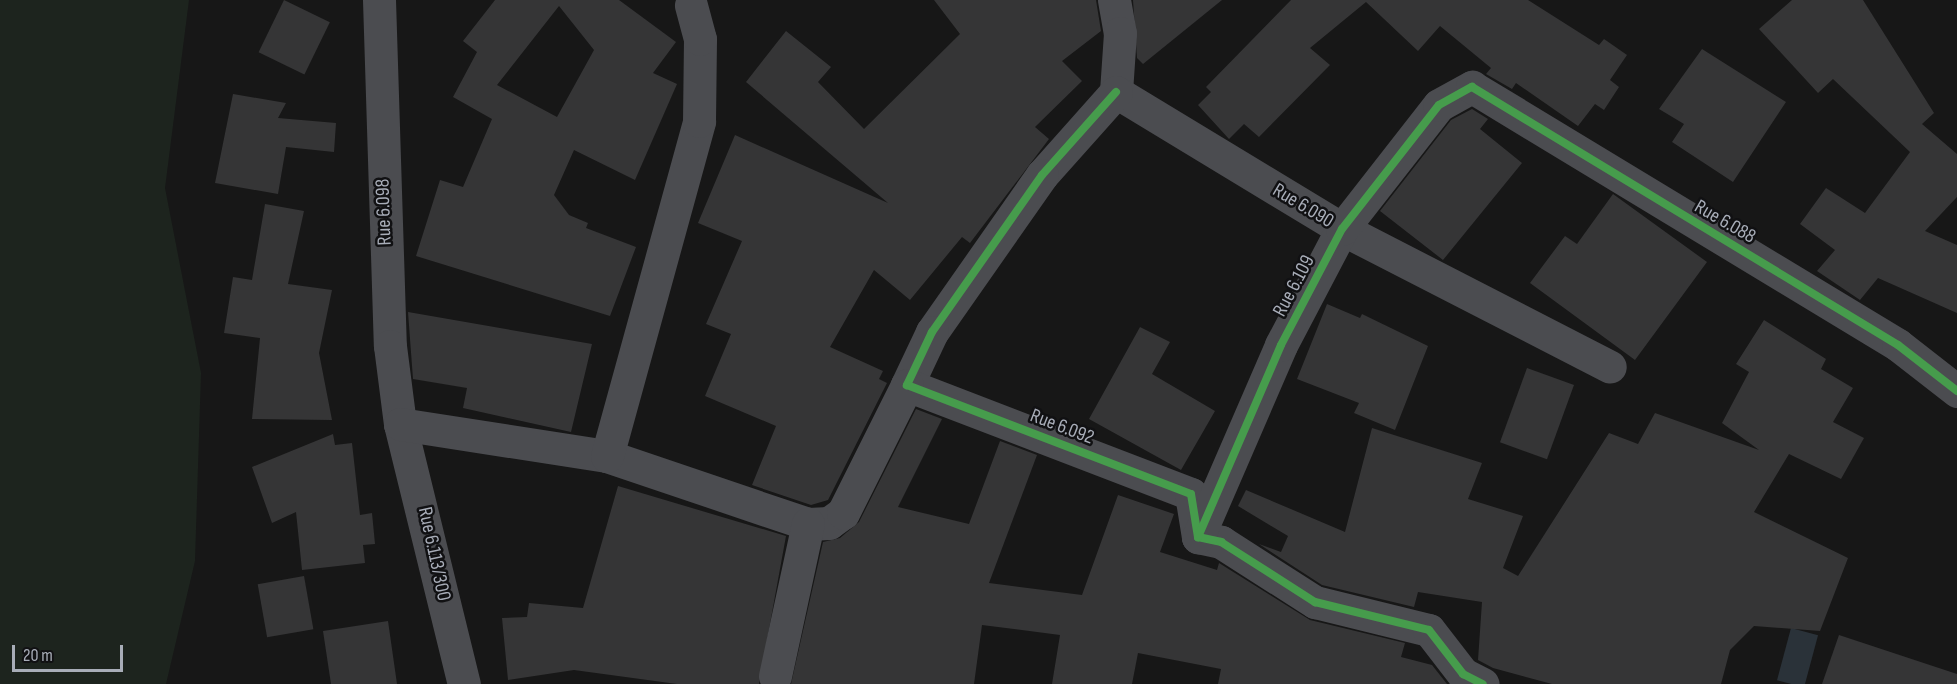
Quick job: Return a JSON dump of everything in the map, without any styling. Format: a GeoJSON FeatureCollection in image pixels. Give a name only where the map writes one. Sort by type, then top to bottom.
{"type":"FeatureCollection","features":[{"type":"Feature","properties":{"kind":"street","name":"Rue 6.098"},"geometry":{"type":"LineString","coordinates":[[379,0],[385,95],[382,199],[400,424]]}},
{"type":"Feature","properties":{"kind":"street"},"geometry":{"type":"LineString","coordinates":[[400,424],[607,456],[808,524],[829,523],[843,513],[932,332],[1042,175],[1116,92],[1120,33],[1114,0]]}},
{"type":"Feature","properties":{"kind":"street"},"geometry":{"type":"LineString","coordinates":[[607,456],[699,122],[700,39],[691,5]]}},
{"type":"Feature","properties":{"kind":"street","name":"Rue 6.109"},"geometry":{"type":"LineString","coordinates":[[1198,537],[1281,345],[1342,229],[1439,105],[1472,87]]}},
{"type":"Feature","properties":{"kind":"street","name":"Rue 6.088"},"geometry":{"type":"LineString","coordinates":[[1472,87],[1898,345],[1957,391]]}},
{"type":"Feature","properties":{"kind":"street","name":"Rue 6.090"},"geometry":{"type":"LineString","coordinates":[[1116,92],[1342,229],[1610,367]]}},
{"type":"Feature","properties":{"kind":"street","name":"Rue 6.092"},"geometry":{"type":"LineString","coordinates":[[907,385],[1191,494],[1198,537]]}},
{"type":"Feature","properties":{"kind":"street","name":"Rue 6.113/300"},"geometry":{"type":"LineString","coordinates":[[400,424],[464,684]]}},
{"type":"Feature","properties":{"kind":"street"},"geometry":{"type":"LineString","coordinates":[[775,676],[808,524]]}},
{"type":"Feature","properties":{"kind":"street"},"geometry":{"type":"LineString","coordinates":[[1198,537],[1221,542],[1315,602],[1429,630],[1463,674],[1483,684]]}},
{"type":"Feature","properties":{"kind":"shaded area"},"geometry":{"type":"Polygon","coordinates":[[[0,0],[189,0],[165,188],[201,373],[195,561],[166,684],[0,684],[0,0]]]}},
{"type":"Feature","properties":{"kind":"shaded area"},"geometry":{"type":"Polygon","coordinates":[[[1791,628],[1818,635],[1805,684],[1791,684],[1777,680],[1791,628]]]}},
{"type":"Feature","properties":{"kind":"building"},"geometry":{"type":"Polygon","coordinates":[[[284,0],[330,22],[304,74],[259,52],[284,0]]]}},
{"type":"Feature","properties":{"kind":"building"},"geometry":{"type":"Polygon","coordinates":[[[495,0],[619,0],[676,42],[653,73],[677,84],[635,180],[574,150],[554,195],[569,215],[588,223],[586,228],[636,247],[610,316],[416,256],[440,180],[463,187],[492,119],[453,97],[477,52],[463,41],[495,0]],[[559,6],[497,85],[557,117],[594,50],[559,6]]]}},
{"type":"Feature","properties":{"kind":"building"},"geometry":{"type":"Polygon","coordinates":[[[934,0],[1096,0],[1101,31],[1062,61],[1082,81],[1035,127],[1049,139],[970,243],[962,237],[910,300],[874,270],[830,347],[883,371],[879,379],[887,383],[828,500],[811,505],[752,485],[776,426],[705,396],[731,334],[706,324],[742,241],[698,223],[735,135],[888,203],[746,82],[786,31],[831,67],[818,82],[864,129],[960,34],[934,0]]]}},
{"type":"Feature","properties":{"kind":"building"},"geometry":{"type":"Polygon","coordinates":[[[1133,0],[1222,0],[1143,64],[1137,58],[1133,0]]]}},
{"type":"Feature","properties":{"kind":"building"},"geometry":{"type":"Polygon","coordinates":[[[1291,0],[1528,0],[1599,45],[1604,39],[1627,55],[1610,80],[1619,87],[1604,110],[1595,104],[1578,126],[1516,83],[1512,89],[1486,74],[1491,68],[1440,26],[1418,51],[1366,2],[1310,48],[1330,65],[1259,137],[1244,124],[1229,139],[1198,105],[1211,92],[1206,87],[1291,0]]]}},
{"type":"Feature","properties":{"kind":"building"},"geometry":{"type":"Polygon","coordinates":[[[1792,0],[1863,0],[1934,113],[1922,124],[1957,154],[1957,197],[1925,231],[1957,245],[1957,313],[1878,278],[1860,300],[1817,271],[1835,250],[1800,224],[1826,188],[1865,213],[1910,152],[1833,79],[1818,93],[1759,29],[1792,0]]]}},
{"type":"Feature","properties":{"kind":"building"},"geometry":{"type":"Polygon","coordinates":[[[1702,49],[1786,102],[1733,182],[1672,142],[1684,124],[1659,109],[1702,49]]]}},
{"type":"Feature","properties":{"kind":"building"},"geometry":{"type":"Polygon","coordinates":[[[233,94],[286,103],[278,118],[336,123],[334,152],[286,147],[278,194],[215,183],[233,94]]]}},
{"type":"Feature","properties":{"kind":"building"},"geometry":{"type":"Polygon","coordinates":[[[1472,109],[1488,119],[1480,129],[1522,163],[1443,260],[1380,211],[1451,120],[1472,109]]]}},
{"type":"Feature","properties":{"kind":"building"},"geometry":{"type":"Polygon","coordinates":[[[1613,194],[1707,262],[1635,360],[1530,283],[1565,236],[1577,244],[1613,194]]]}},
{"type":"Feature","properties":{"kind":"building"},"geometry":{"type":"Polygon","coordinates":[[[265,204],[304,211],[288,284],[332,290],[319,353],[332,420],[252,419],[260,338],[224,333],[233,277],[252,280],[265,204]]]}},
{"type":"Feature","properties":{"kind":"building"},"geometry":{"type":"Polygon","coordinates":[[[1327,304],[1360,318],[1362,314],[1428,346],[1395,430],[1354,413],[1359,403],[1297,379],[1327,304]]]}},
{"type":"Feature","properties":{"kind":"building"},"geometry":{"type":"Polygon","coordinates":[[[408,312],[592,344],[571,432],[463,408],[467,388],[413,379],[408,312]]]}},
{"type":"Feature","properties":{"kind":"building"},"geometry":{"type":"Polygon","coordinates":[[[1764,320],[1826,359],[1821,369],[1853,388],[1833,422],[1864,438],[1841,479],[1789,454],[1754,512],[1848,558],[1820,631],[1754,626],[1730,650],[1721,684],[1552,684],[1493,668],[1478,660],[1482,602],[1418,592],[1414,607],[1322,585],[1259,544],[1281,552],[1288,536],[1238,506],[1246,490],[1345,532],[1372,428],[1482,463],[1468,499],[1523,516],[1503,568],[1518,576],[1609,433],[1638,444],[1655,413],[1759,450],[1722,423],[1749,372],[1736,364],[1764,320]]]}},
{"type":"Feature","properties":{"kind":"building"},"geometry":{"type":"Polygon","coordinates":[[[1140,327],[1170,342],[1152,374],[1215,411],[1181,470],[1089,419],[1140,327]]]}},
{"type":"Feature","properties":{"kind":"building"},"geometry":{"type":"Polygon","coordinates":[[[1527,368],[1574,385],[1547,459],[1500,442],[1527,368]]]}},
{"type":"Feature","properties":{"kind":"building"},"geometry":{"type":"Polygon","coordinates":[[[916,409],[942,419],[898,507],[969,524],[1000,441],[1037,455],[989,583],[1082,595],[1118,495],[1174,514],[1160,552],[1217,570],[1219,563],[1310,620],[1405,643],[1401,657],[1432,665],[1447,684],[1218,684],[1221,669],[1138,653],[1132,684],[1052,684],[1060,635],[982,625],[974,684],[791,684],[823,542],[840,538],[859,522],[916,409]]]}},
{"type":"Feature","properties":{"kind":"building"},"geometry":{"type":"Polygon","coordinates":[[[333,434],[335,445],[352,443],[360,515],[372,513],[375,544],[363,545],[365,563],[302,570],[296,512],[272,523],[252,467],[333,434]]]}},
{"type":"Feature","properties":{"kind":"building"},"geometry":{"type":"Polygon","coordinates":[[[618,486],[786,536],[759,684],[677,684],[574,670],[508,680],[502,618],[527,617],[529,603],[583,608],[618,486]]]}},
{"type":"Feature","properties":{"kind":"building"},"geometry":{"type":"Polygon","coordinates":[[[304,576],[313,629],[267,637],[258,584],[304,576]]]}},
{"type":"Feature","properties":{"kind":"building"},"geometry":{"type":"Polygon","coordinates":[[[388,621],[397,684],[331,684],[323,631],[388,621]]]}},
{"type":"Feature","properties":{"kind":"building"},"geometry":{"type":"Polygon","coordinates":[[[1839,635],[1957,674],[1957,684],[1822,684],[1839,635]]]}},
{"type":"Feature","properties":{"kind":"cycle path"},"geometry":{"type":"LineString","coordinates":[[1198,537],[1281,345],[1342,229],[1439,105],[1472,87],[1898,345],[1957,391]]}},
{"type":"Feature","properties":{"kind":"cycle path"},"geometry":{"type":"LineString","coordinates":[[1116,92],[1042,175],[932,332],[907,385],[1191,494],[1198,537],[1221,542],[1315,602],[1429,630],[1463,674],[1483,684]]}}]}
